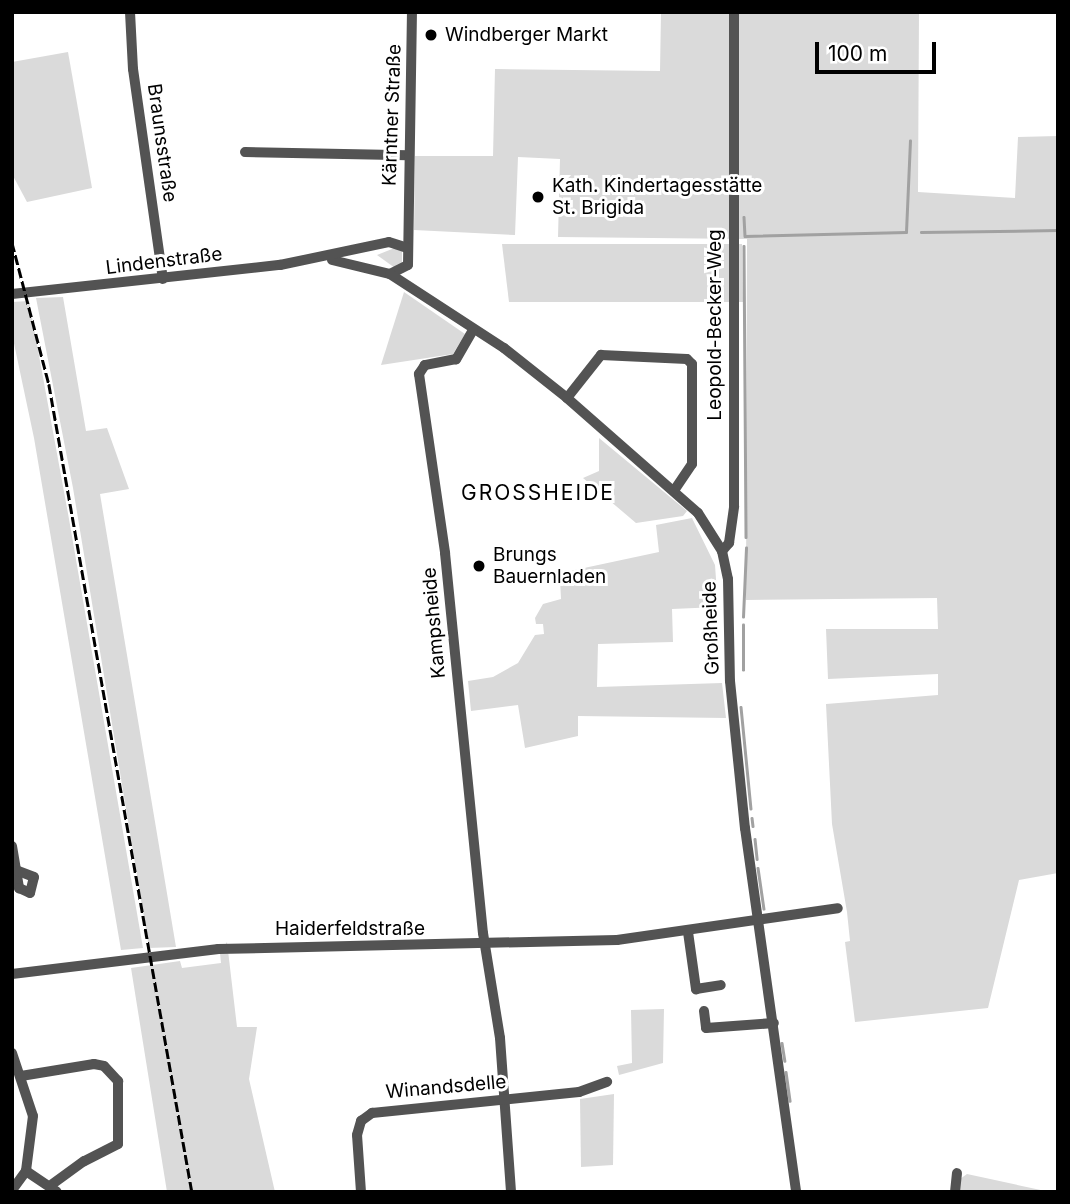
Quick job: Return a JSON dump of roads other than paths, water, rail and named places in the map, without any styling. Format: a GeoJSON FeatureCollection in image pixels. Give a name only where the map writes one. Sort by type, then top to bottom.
{"type":"FeatureCollection","features":[{"type":"Feature","properties":{"kind":"street","name":"Braunsstraße"},"geometry":{"type":"LineString","coordinates":[[130,12],[133,69],[163,279]]}},
{"type":"Feature","properties":{"kind":"street","name":"Kärntner Straße"},"geometry":{"type":"LineString","coordinates":[[407,248],[405,219],[412,12]]}},
{"type":"Feature","properties":{"kind":"street","name":"Leopold-Becker-Weg"},"geometry":{"type":"LineString","coordinates":[[722,551],[729,542],[734,506],[734,12]]}},
{"type":"Feature","properties":{"kind":"street"},"geometry":{"type":"LineString","coordinates":[[245,152],[408,155]]}},
{"type":"Feature","properties":{"kind":"street"},"geometry":{"type":"LineString","coordinates":[[405,219],[389,242],[377,248],[373,260],[384,272],[405,270]]}},
{"type":"Feature","properties":{"kind":"street"},"geometry":{"type":"LineString","coordinates":[[389,242],[407,248],[405,270],[415,291]]}},
{"type":"Feature","properties":{"kind":"street","name":"Lindenstraße"},"geometry":{"type":"LineString","coordinates":[[12,295],[319,259],[377,248]]}},
{"type":"Feature","properties":{"kind":"street","name":"Lindenstraße"},"geometry":{"type":"LineString","coordinates":[[319,259],[384,272]]}},
{"type":"Feature","properties":{"kind":"street","name":"Großheide"},"geometry":{"type":"LineString","coordinates":[[384,272],[473,330],[567,398],[698,513],[722,551],[728,579],[735,735],[796,1192]]}},
{"type":"Feature","properties":{"kind":"street","name":"Kampsheide"},"geometry":{"type":"LineString","coordinates":[[473,330],[456,359],[425,365],[419,374],[445,553],[504,1099],[511,1192]]}},
{"type":"Feature","properties":{"kind":"street"},"geometry":{"type":"LineString","coordinates":[[567,398],[601,355],[687,359],[692,364],[692,464],[674,491]]}},
{"type":"Feature","properties":{"kind":"street"},"geometry":{"type":"LineString","coordinates":[[12,846],[18,871]]}},
{"type":"Feature","properties":{"kind":"street","name":"Haiderfeldstraße"},"geometry":{"type":"LineString","coordinates":[[12,974],[179,953],[273,947],[487,946],[688,932],[838,908]]}},
{"type":"Feature","properties":{"kind":"street"},"geometry":{"type":"LineString","coordinates":[[688,932],[696,989],[721,985]]}},
{"type":"Feature","properties":{"kind":"street"},"geometry":{"type":"LineString","coordinates":[[704,1012],[706,1028],[774,1023]]}},
{"type":"Feature","properties":{"kind":"street"},"geometry":{"type":"LineString","coordinates":[[12,1053],[33,1116],[26,1171],[12,1190]]}},
{"type":"Feature","properties":{"kind":"street"},"geometry":{"type":"LineString","coordinates":[[21,1076],[94,1064],[104,1066],[118,1081],[118,1144],[84,1160],[54,1188],[26,1171]]}},
{"type":"Feature","properties":{"kind":"street","name":"Winandsdelle"},"geometry":{"type":"LineString","coordinates":[[361,1192],[357,1135],[361,1121],[372,1113],[579,1092],[607,1082]]}},
{"type":"Feature","properties":{"kind":"street"},"geometry":{"type":"LineString","coordinates":[[955,1192],[957,1173]]}},
{"type":"Feature","properties":{"kind":"waterway"},"geometry":{"type":"LineString","coordinates":[[744,217],[745,236],[906,232],[910,141]]}},
{"type":"Feature","properties":{"kind":"waterway"},"geometry":{"type":"LineString","coordinates":[[921,232],[1058,230]]}},
{"type":"Feature","properties":{"kind":"waterway"},"geometry":{"type":"LineString","coordinates":[[744,246],[746,537]]}},
{"type":"Feature","properties":{"kind":"waterway"},"geometry":{"type":"LineString","coordinates":[[743,617],[746,548]]}},
{"type":"Feature","properties":{"kind":"waterway"},"geometry":{"type":"LineString","coordinates":[[743,625],[743,670]]}},
{"type":"Feature","properties":{"kind":"waterway"},"geometry":{"type":"LineString","coordinates":[[741,707],[751,809]]}},
{"type":"Feature","properties":{"kind":"waterway"},"geometry":{"type":"LineString","coordinates":[[752,818],[753,826]]}},
{"type":"Feature","properties":{"kind":"waterway"},"geometry":{"type":"LineString","coordinates":[[755,839],[757,859]]}},
{"type":"Feature","properties":{"kind":"waterway"},"geometry":{"type":"LineString","coordinates":[[758,868],[764,909]]}},
{"type":"Feature","properties":{"kind":"waterway"},"geometry":{"type":"LineString","coordinates":[[782,1043],[785,1061]]}},
{"type":"Feature","properties":{"kind":"waterway"},"geometry":{"type":"LineString","coordinates":[[786,1072],[790,1101]]}},
{"type":"Feature","properties":{"kind":"railway"},"geometry":{"type":"LineString","coordinates":[[12,242],[49,384],[192,1192]]}},
{"type":"Feature","properties":{"kind":"place","name":"Windberger Markt"},"geometry":{"type":"Point","coordinates":[431,35]}},
{"type":"Feature","properties":{"kind":"place","name":"Kath. Kindertagesstätte St. Brigida"},"geometry":{"type":"Point","coordinates":[538,197]}},
{"type":"Feature","properties":{"kind":"place","name":"Brungs Bauernladen"},"geometry":{"type":"Point","coordinates":[479,566]}},
{"type":"Feature","properties":{"kind":"district","name":"GROSSHEIDE"},"geometry":{"type":"Point","coordinates":[538,493]}}]}
